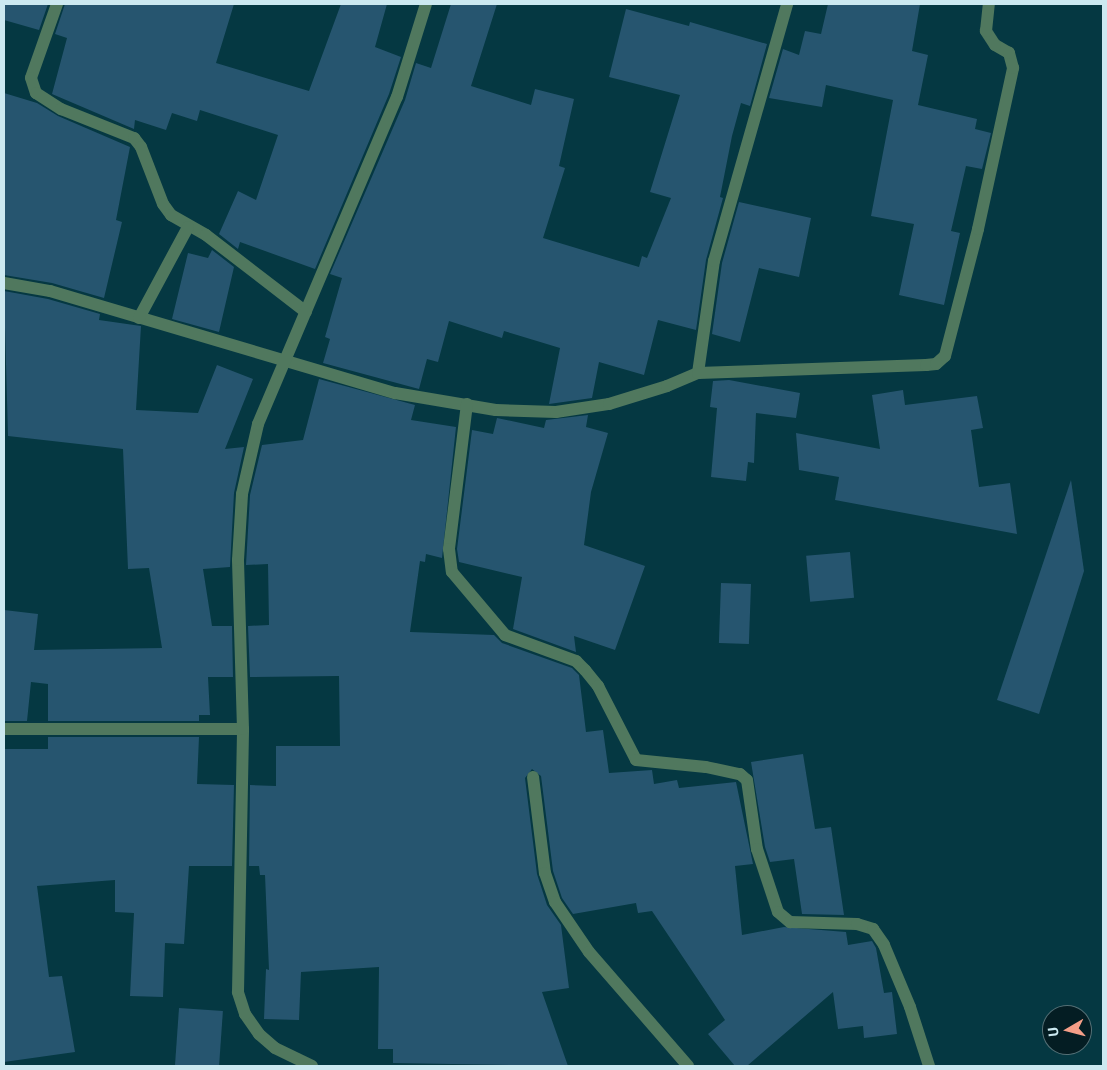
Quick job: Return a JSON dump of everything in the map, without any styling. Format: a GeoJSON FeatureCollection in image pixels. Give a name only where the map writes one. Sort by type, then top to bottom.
{"type":"FeatureCollection","features":[{"type":"Feature","properties":{"kind":"street"},"geometry":{"type":"LineString","coordinates":[[57,4],[31,78],[36,93],[60,109],[134,138],[141,147],[162,204],[175,219],[206,235],[306,312]]}},
{"type":"Feature","properties":{"kind":"street"},"geometry":{"type":"LineString","coordinates":[[312,1066],[275,1048],[259,1034],[245,1014],[238,992],[243,729],[238,560],[242,494],[258,424],[397,97],[426,4]]}},
{"type":"Feature","properties":{"kind":"street"},"geometry":{"type":"LineString","coordinates":[[698,374],[714,261],[787,4]]}},
{"type":"Feature","properties":{"kind":"street"},"geometry":{"type":"LineString","coordinates":[[4,283],[50,291],[395,394],[496,410],[556,412],[610,404],[698,374],[936,364],[944,356],[978,230],[1013,68],[1009,53],[995,45],[986,31],[990,4]]}},
{"type":"Feature","properties":{"kind":"street"},"geometry":{"type":"LineString","coordinates":[[139,318],[188,227]]}},
{"type":"Feature","properties":{"kind":"street"},"geometry":{"type":"LineString","coordinates":[[467,404],[449,549],[452,572],[505,634],[576,661],[585,670],[598,686],[636,760],[706,767],[740,774],[747,780],[754,835],[778,912],[790,922],[857,924],[873,929],[884,945],[910,1007],[929,1066]]}},
{"type":"Feature","properties":{"kind":"street"},"geometry":{"type":"LineString","coordinates":[[4,729],[243,729]]}},
{"type":"Feature","properties":{"kind":"street"},"geometry":{"type":"LineString","coordinates":[[532,778],[545,873],[554,902],[589,952],[688,1066]]}},
{"type":"Feature","properties":{"kind":"building"},"geometry":{"type":"Polygon","coordinates":[[[4,4],[48,4],[39,30],[4,20],[4,4]]]}},
{"type":"Feature","properties":{"kind":"building"},"geometry":{"type":"Polygon","coordinates":[[[65,4],[234,4],[216,63],[309,91],[341,4],[387,4],[375,47],[401,57],[389,94],[315,269],[240,242],[238,249],[219,234],[238,191],[256,200],[278,135],[200,110],[197,121],[172,113],[166,130],[135,120],[134,129],[52,94],[67,38],[55,34],[65,4]]]}},
{"type":"Feature","properties":{"kind":"building"},"geometry":{"type":"Polygon","coordinates":[[[451,4],[497,4],[471,86],[531,105],[535,89],[574,99],[559,166],[565,168],[543,238],[639,267],[642,256],[647,258],[671,198],[650,192],[680,95],[609,77],[626,9],[689,26],[690,22],[767,44],[750,106],[741,103],[732,136],[720,197],[723,198],[706,260],[696,330],[658,320],[644,375],[599,362],[592,398],[549,404],[560,348],[504,331],[502,338],[449,321],[438,362],[427,359],[419,389],[323,363],[330,339],[325,337],[342,278],[330,274],[405,100],[416,63],[431,68],[451,4]]]}},
{"type":"Feature","properties":{"kind":"building"},"geometry":{"type":"Polygon","coordinates":[[[828,4],[920,4],[912,51],[928,55],[918,105],[977,119],[975,129],[991,133],[982,169],[966,166],[951,231],[960,233],[944,305],[899,295],[914,224],[871,216],[893,100],[826,85],[822,107],[769,98],[783,49],[799,55],[805,31],[821,34],[828,4]]]}},
{"type":"Feature","properties":{"kind":"building"},"geometry":{"type":"Polygon","coordinates":[[[4,93],[37,103],[58,116],[130,147],[116,220],[122,222],[104,298],[52,283],[4,275],[4,93]]]}},
{"type":"Feature","properties":{"kind":"building"},"geometry":{"type":"Polygon","coordinates":[[[739,202],[811,218],[799,277],[759,268],[740,342],[712,334],[722,263],[739,202]]]}},
{"type":"Feature","properties":{"kind":"building"},"geometry":{"type":"Polygon","coordinates":[[[212,250],[234,267],[219,332],[172,319],[188,253],[208,258],[212,250]]]}},
{"type":"Feature","properties":{"kind":"building"},"geometry":{"type":"Polygon","coordinates":[[[4,291],[48,299],[100,314],[99,320],[141,326],[136,410],[198,413],[217,365],[253,379],[225,449],[244,447],[234,493],[230,567],[203,569],[212,626],[232,626],[233,677],[208,677],[210,715],[199,715],[199,721],[48,721],[48,684],[31,682],[27,721],[4,721],[4,610],[38,614],[34,650],[162,648],[149,568],[128,569],[123,449],[8,436],[4,291]]]}},
{"type":"Feature","properties":{"kind":"building"},"geometry":{"type":"Polygon","coordinates":[[[319,379],[415,405],[411,420],[456,427],[442,558],[426,554],[425,562],[420,561],[410,632],[494,635],[502,643],[572,668],[579,675],[586,732],[603,730],[609,773],[652,770],[654,784],[677,780],[679,788],[736,782],[753,864],[735,866],[742,935],[784,927],[846,932],[848,945],[872,941],[876,948],[884,993],[892,992],[897,1034],[864,1038],[863,1026],[838,1029],[833,992],[747,1066],[735,1066],[708,1034],[725,1020],[652,911],[638,913],[636,903],[573,914],[562,898],[553,871],[541,776],[532,769],[525,778],[537,874],[547,905],[561,925],[569,988],[542,992],[568,1066],[393,1063],[393,1049],[378,1049],[379,967],[301,972],[299,1020],[264,1019],[266,969],[269,970],[265,875],[260,875],[259,866],[249,866],[250,785],[276,786],[276,746],[340,746],[339,676],[250,677],[248,626],[269,625],[268,564],[246,565],[250,495],[262,445],[303,440],[319,379]]]}},
{"type":"Feature","properties":{"kind":"building"},"geometry":{"type":"Polygon","coordinates":[[[729,380],[800,393],[796,418],[756,413],[754,463],[748,462],[746,481],[711,477],[717,408],[710,407],[713,381],[729,380]]]}},
{"type":"Feature","properties":{"kind":"building"},"geometry":{"type":"Polygon","coordinates":[[[903,390],[905,405],[977,396],[983,428],[971,430],[979,487],[1010,483],[1017,534],[835,500],[839,477],[799,470],[796,433],[880,449],[872,395],[903,390]]]}},
{"type":"Feature","properties":{"kind":"building"},"geometry":{"type":"Polygon","coordinates":[[[588,415],[586,427],[608,433],[591,492],[584,545],[645,566],[615,650],[574,636],[576,652],[513,629],[522,577],[459,562],[457,549],[472,430],[493,434],[497,418],[544,428],[546,420],[588,415]]]}},
{"type":"Feature","properties":{"kind":"building"},"geometry":{"type":"Polygon","coordinates":[[[1071,480],[1084,571],[1039,714],[997,700],[1071,480]]]}},
{"type":"Feature","properties":{"kind":"building"},"geometry":{"type":"Polygon","coordinates":[[[850,552],[854,598],[810,602],[806,556],[850,552]]]}},
{"type":"Feature","properties":{"kind":"building"},"geometry":{"type":"Polygon","coordinates":[[[721,583],[751,584],[749,644],[719,643],[721,583]]]}},
{"type":"Feature","properties":{"kind":"building"},"geometry":{"type":"Polygon","coordinates":[[[48,737],[199,737],[197,784],[234,785],[232,866],[189,866],[184,944],[165,943],[163,997],[130,996],[134,913],[115,912],[115,880],[37,886],[49,977],[62,976],[75,1052],[4,1062],[4,749],[48,749],[48,737]]]}},
{"type":"Feature","properties":{"kind":"building"},"geometry":{"type":"Polygon","coordinates":[[[803,754],[815,829],[831,827],[844,915],[802,914],[794,859],[770,862],[765,847],[751,762],[803,754]]]}},
{"type":"Feature","properties":{"kind":"building"},"geometry":{"type":"Polygon","coordinates":[[[179,1008],[223,1011],[219,1066],[175,1066],[179,1008]]]}}]}
